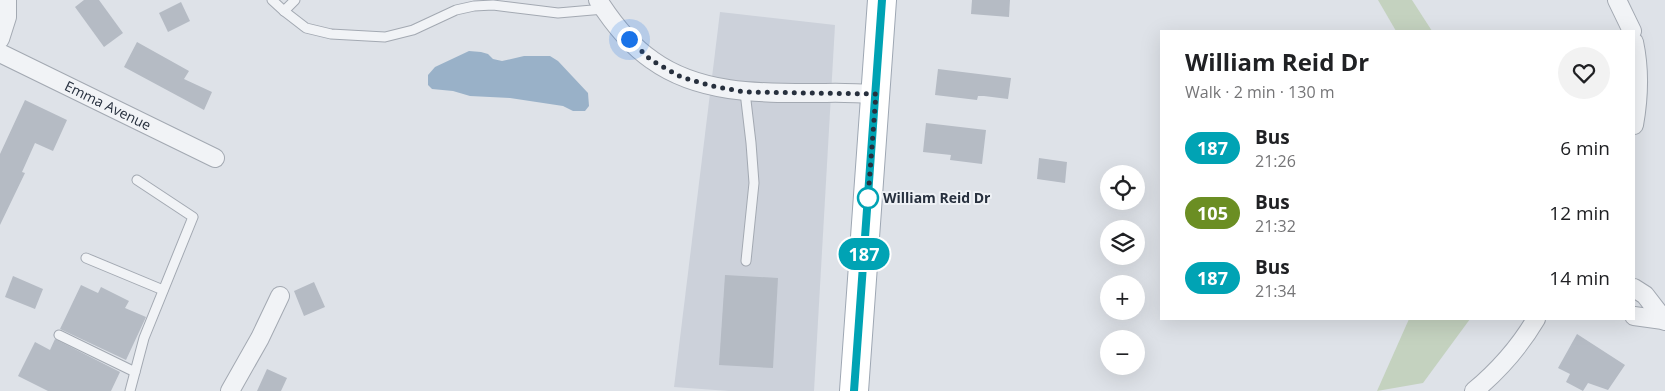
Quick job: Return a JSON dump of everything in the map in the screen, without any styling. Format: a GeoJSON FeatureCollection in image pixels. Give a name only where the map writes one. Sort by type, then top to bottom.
{"type":"FeatureCollection","features":[{"type":"Feature","properties":{"kind":"main road"},"geometry":{"type":"LineString","coordinates":[[854,391],[882,0]]}},
{"type":"Feature","properties":{"kind":"street"},"geometry":{"type":"LineString","coordinates":[[0,39],[7,17],[7,0]]}},
{"type":"Feature","properties":{"kind":"street"},"geometry":{"type":"LineString","coordinates":[[1617,0],[1632,30]]}},
{"type":"Feature","properties":{"kind":"street"},"geometry":{"type":"LineString","coordinates":[[601,5],[629,39],[651,60],[681,77],[712,86],[745,92],[876,94]]}},
{"type":"Feature","properties":{"kind":"street"},"geometry":{"type":"LineString","coordinates":[[1635,47],[1638,62],[1638,91],[1635,116]]}},
{"type":"Feature","properties":{"kind":"street","name":"Emma Avenue"},"geometry":{"type":"LineString","coordinates":[[0,53],[215,158]]}},
{"type":"Feature","properties":{"kind":"street"},"geometry":{"type":"LineString","coordinates":[[1635,289],[1645,295],[1664,321]]}},
{"type":"Feature","properties":{"kind":"street"},"geometry":{"type":"LineString","coordinates":[[230,391],[260,338],[280,296]]}},
{"type":"Feature","properties":{"kind":"street"},"geometry":{"type":"LineString","coordinates":[[1635,316],[1664,321]]}},
{"type":"Feature","properties":{"kind":"street"},"geometry":{"type":"LineString","coordinates":[[1474,391],[1509,356],[1535,320]]}},
{"type":"Feature","properties":{"kind":"lane"},"geometry":{"type":"LineString","coordinates":[[272,0],[284,12],[306,28],[331,34],[385,37],[413,30],[456,10],[474,6],[493,5],[558,13],[601,5]]}},
{"type":"Feature","properties":{"kind":"lane"},"geometry":{"type":"LineString","coordinates":[[284,12],[295,0]]}},
{"type":"Feature","properties":{"kind":"lane"},"geometry":{"type":"LineString","coordinates":[[745,92],[754,183],[746,261]]}},
{"type":"Feature","properties":{"kind":"lane"},"geometry":{"type":"LineString","coordinates":[[130,391],[144,338],[193,217],[138,180]]}},
{"type":"Feature","properties":{"kind":"lane"},"geometry":{"type":"LineString","coordinates":[[86,258],[163,290]]}},
{"type":"Feature","properties":{"kind":"lane"},"geometry":{"type":"LineString","coordinates":[[59,335],[135,372]]}},
{"type":"Feature","properties":{"kind":"shaded area"},"geometry":{"type":"Polygon","coordinates":[[[720,12],[835,25],[814,391],[729,391],[674,387],[720,12]]]}},
{"type":"Feature","properties":{"kind":"green space"},"geometry":{"type":"Polygon","coordinates":[[[1378,0],[1412,0],[1431,30],[1395,30],[1378,0]]]}},
{"type":"Feature","properties":{"kind":"green space"},"geometry":{"type":"Polygon","coordinates":[[[1409,320],[1469,320],[1423,383],[1377,391],[1409,320]]]}},
{"type":"Feature","properties":{"kind":"water"},"geometry":{"type":"Polygon","coordinates":[[[469,51],[488,54],[493,59],[502,61],[524,56],[550,56],[558,61],[588,93],[589,106],[585,111],[573,111],[563,106],[510,98],[470,96],[453,91],[432,89],[428,85],[428,75],[435,67],[469,51]]]}},
{"type":"Feature","properties":{"kind":"building"},"geometry":{"type":"Polygon","coordinates":[[[84,0],[99,0],[123,33],[104,47],[75,7],[84,0]]]}},
{"type":"Feature","properties":{"kind":"building"},"geometry":{"type":"Polygon","coordinates":[[[972,0],[1010,0],[1009,17],[971,14],[972,0]]]}},
{"type":"Feature","properties":{"kind":"building"},"geometry":{"type":"Polygon","coordinates":[[[181,2],[190,21],[168,32],[159,13],[181,2]]]}},
{"type":"Feature","properties":{"kind":"building"},"geometry":{"type":"Polygon","coordinates":[[[137,42],[189,71],[184,79],[212,92],[204,110],[124,67],[137,42]]]}},
{"type":"Feature","properties":{"kind":"building"},"geometry":{"type":"Polygon","coordinates":[[[938,69],[1011,78],[1008,99],[978,96],[977,100],[935,95],[938,69]]]}},
{"type":"Feature","properties":{"kind":"building"},"geometry":{"type":"Polygon","coordinates":[[[25,100],[67,120],[53,151],[35,143],[22,172],[25,173],[0,225],[0,154],[25,100]]]}},
{"type":"Feature","properties":{"kind":"building"},"geometry":{"type":"Polygon","coordinates":[[[926,123],[986,130],[982,164],[950,160],[951,155],[923,152],[926,123]]]}},
{"type":"Feature","properties":{"kind":"building"},"geometry":{"type":"Polygon","coordinates":[[[1039,158],[1067,162],[1065,183],[1037,179],[1039,158]]]}},
{"type":"Feature","properties":{"kind":"building"},"geometry":{"type":"Polygon","coordinates":[[[725,275],[778,278],[773,368],[719,365],[725,275]]]}},
{"type":"Feature","properties":{"kind":"building"},"geometry":{"type":"Polygon","coordinates":[[[13,276],[43,289],[35,309],[5,297],[13,276]]]}},
{"type":"Feature","properties":{"kind":"building"},"geometry":{"type":"Polygon","coordinates":[[[314,282],[325,307],[304,316],[294,291],[314,282]]]}},
{"type":"Feature","properties":{"kind":"building"},"geometry":{"type":"Polygon","coordinates":[[[81,285],[98,293],[101,287],[129,301],[125,308],[146,317],[126,360],[60,329],[81,285]]]}},
{"type":"Feature","properties":{"kind":"building"},"geometry":{"type":"Polygon","coordinates":[[[1577,334],[1625,365],[1608,390],[1588,383],[1583,391],[1566,382],[1570,374],[1558,368],[1577,334]]]}},
{"type":"Feature","properties":{"kind":"building"},"geometry":{"type":"Polygon","coordinates":[[[55,339],[120,372],[111,391],[48,391],[18,376],[35,342],[50,350],[55,339]]]}},
{"type":"Feature","properties":{"kind":"building"},"geometry":{"type":"Polygon","coordinates":[[[267,369],[287,378],[281,391],[257,391],[267,369]]]}},
{"type":"Feature","properties":{"kind":"bus line","name":"187"},"geometry":{"type":"LineString","coordinates":[[854,391],[882,0]]}},
{"type":"Feature","properties":{"kind":"place","name":"William Reid Dr"},"geometry":{"type":"Point","coordinates":[868,198]}},
{"type":"Feature","properties":{"kind":"route"},"geometry":{"type":"LineString","coordinates":[[629,39],[651,60],[681,77],[712,86],[745,92],[876,94],[868,198]]}}]}
